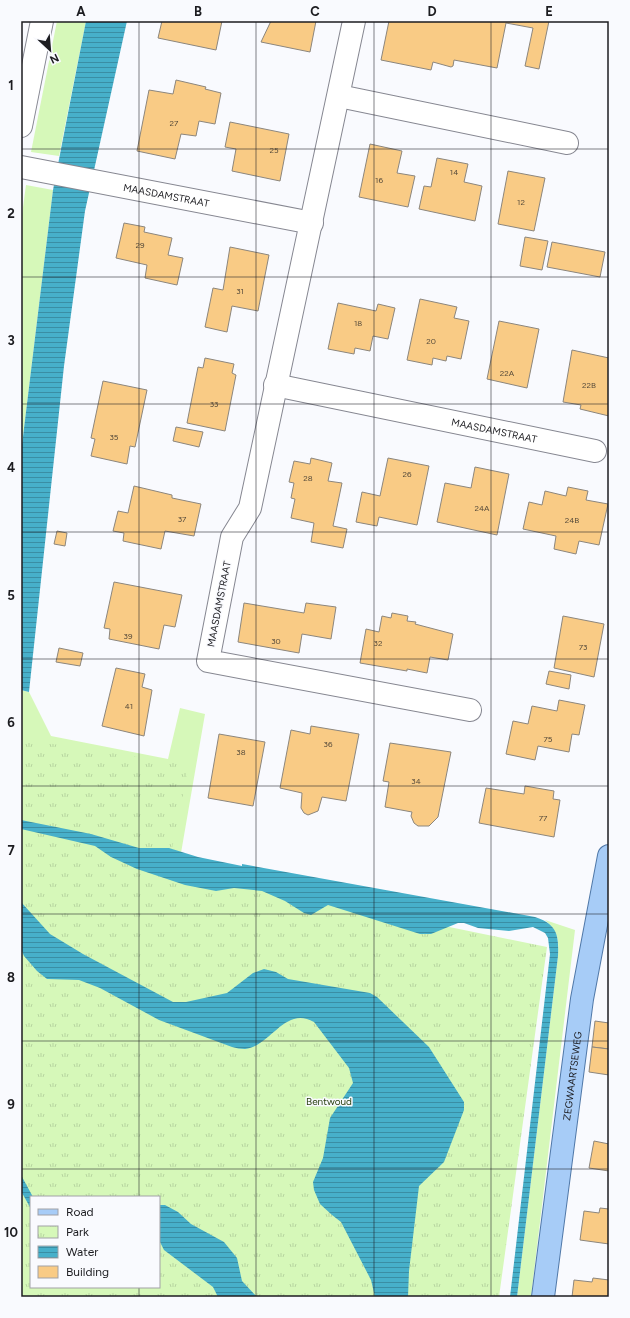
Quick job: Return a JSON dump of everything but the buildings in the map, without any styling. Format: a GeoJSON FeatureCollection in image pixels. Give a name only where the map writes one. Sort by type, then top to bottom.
{"type":"FeatureCollection","features":[{"type":"Feature","properties":{"kind":"main road","name":"ZEGWAARTSEWEG"},"geometry":{"type":"LineString","coordinates":[[543,1297],[582,999],[609,856]]}},
{"type":"Feature","properties":{"kind":"street"},"geometry":{"type":"LineString","coordinates":[[21,126],[42,21]]}},
{"type":"Feature","properties":{"kind":"street","name":"MAASDAMSTRAAT"},"geometry":{"type":"LineString","coordinates":[[354,21],[312,224],[275,385],[250,508],[232,537],[208,661],[470,710]]}},
{"type":"Feature","properties":{"kind":"street"},"geometry":{"type":"LineString","coordinates":[[339,96],[567,143]]}},
{"type":"Feature","properties":{"kind":"street","name":"MAASDAMSTRAAT"},"geometry":{"type":"LineString","coordinates":[[21,167],[312,224]]}},
{"type":"Feature","properties":{"kind":"street","name":"MAASDAMSTRAAT"},"geometry":{"type":"LineString","coordinates":[[275,385],[595,451]]}},
{"type":"Feature","properties":{"kind":"green space"},"geometry":{"type":"Polygon","coordinates":[[[57,21],[86,21],[59,156],[31,152],[57,21]]]}},
{"type":"Feature","properties":{"kind":"green space"},"geometry":{"type":"Polygon","coordinates":[[[26,185],[53,190],[21,453],[21,222],[26,185]]]}},
{"type":"Feature","properties":{"kind":"green space"},"geometry":{"type":"Polygon","coordinates":[[[21,690],[29,692],[51,736],[168,759],[180,708],[205,714],[181,853],[169,848],[21,820],[21,690]]]}},
{"type":"Feature","properties":{"kind":"green space","name":"Bentwoud"},"geometry":{"type":"Polygon","coordinates":[[[21,739],[189,765],[168,869],[547,947],[499,1297],[21,1297],[21,739]]]}},
{"type":"Feature","properties":{"kind":"green space"},"geometry":{"type":"Polygon","coordinates":[[[545,920],[575,930],[531,1297],[517,1297],[558,956],[557,936],[553,928],[545,920]]]}},
{"type":"Feature","properties":{"kind":"water"},"geometry":{"type":"Polygon","coordinates":[[[86,21],[127,21],[85,211],[64,366],[29,692],[21,690],[21,453],[53,190],[86,21]]]}},
{"type":"Feature","properties":{"kind":"water"},"geometry":{"type":"Polygon","coordinates":[[[21,820],[91,834],[139,848],[169,848],[198,857],[242,866],[242,864],[535,917],[548,923],[555,931],[557,936],[558,956],[517,1297],[510,1297],[550,954],[548,938],[545,933],[533,927],[509,931],[478,928],[464,923],[458,923],[431,934],[420,934],[328,905],[311,915],[304,913],[285,901],[262,891],[234,888],[216,891],[185,885],[137,869],[111,857],[95,846],[21,829],[21,820]]]}},
{"type":"Feature","properties":{"kind":"water"},"geometry":{"type":"Polygon","coordinates":[[[21,902],[50,934],[83,954],[173,1002],[186,1002],[227,993],[253,973],[264,969],[276,972],[288,979],[370,993],[377,997],[429,1047],[464,1102],[464,1110],[444,1162],[419,1186],[409,1271],[408,1297],[375,1297],[371,1280],[341,1222],[320,1204],[314,1190],[313,1182],[323,1158],[330,1118],[353,1083],[349,1068],[314,1022],[304,1018],[286,1022],[263,1041],[254,1046],[245,1049],[238,1048],[159,1020],[100,988],[79,980],[47,979],[37,971],[24,956],[21,949],[21,902]]]}},
{"type":"Feature","properties":{"kind":"water"},"geometry":{"type":"Polygon","coordinates":[[[21,1175],[32,1196],[30,1196],[30,1207],[21,1191],[21,1175]]]}},
{"type":"Feature","properties":{"kind":"water"},"geometry":{"type":"Polygon","coordinates":[[[160,1205],[165,1205],[178,1212],[191,1224],[224,1242],[237,1258],[242,1281],[257,1297],[218,1297],[213,1287],[164,1250],[160,1242],[160,1205]]]}}]}
